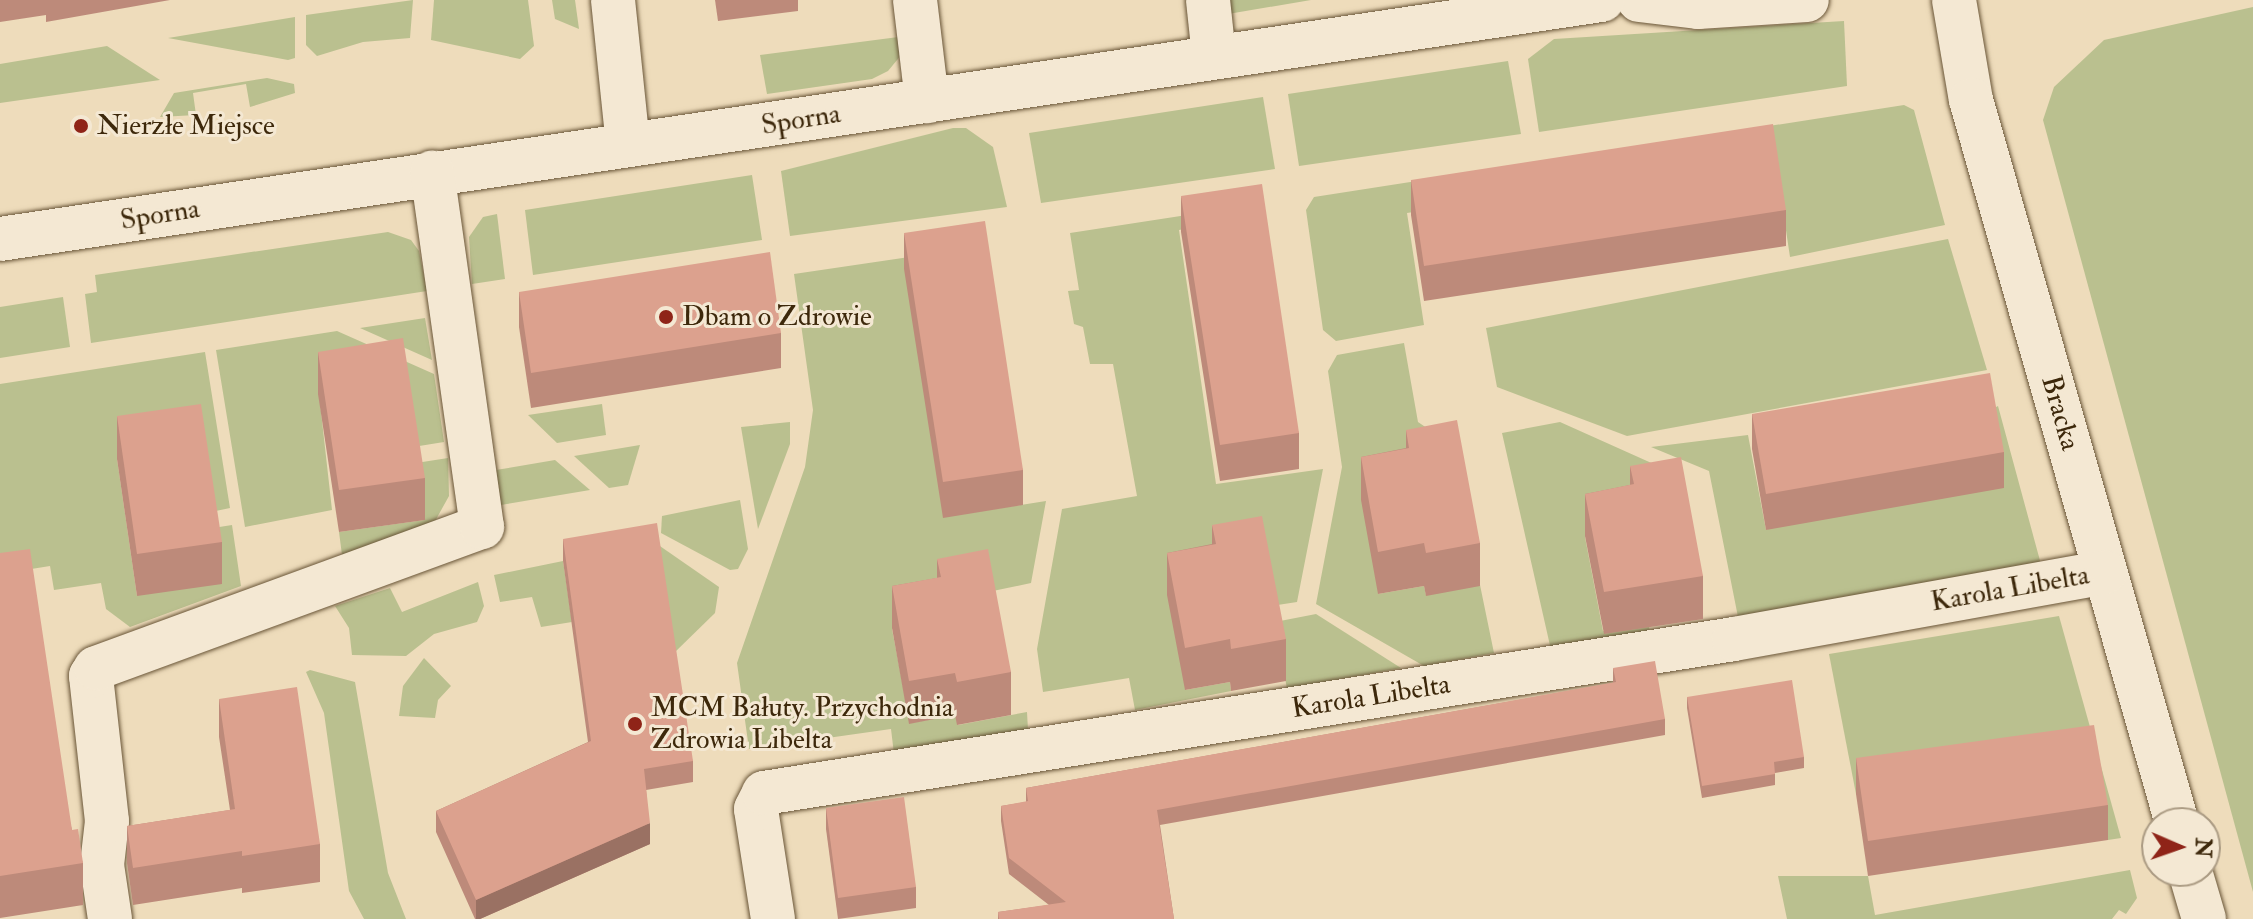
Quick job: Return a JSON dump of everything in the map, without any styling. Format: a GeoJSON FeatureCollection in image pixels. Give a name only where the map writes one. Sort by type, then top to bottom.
{"type":"FeatureCollection","features":[{"type":"Feature","properties":{"kind":"street"},"geometry":{"type":"LineString","coordinates":[[613,0],[628,144]]}},
{"type":"Feature","properties":{"kind":"street"},"geometry":{"type":"LineString","coordinates":[[915,0],[927,101]]}},
{"type":"Feature","properties":{"kind":"street"},"geometry":{"type":"LineString","coordinates":[[1208,0],[1214,56]]}},
{"type":"Feature","properties":{"kind":"street","name":"Sporna"},"geometry":{"type":"LineString","coordinates":[[0,239],[927,101],[1492,9],[1602,0]]}},
{"type":"Feature","properties":{"kind":"street"},"geometry":{"type":"LineString","coordinates":[[1639,0],[1698,7],[1807,0]]}},
{"type":"Feature","properties":{"kind":"street","name":"Bracka"},"geometry":{"type":"LineString","coordinates":[[1954,0],[1971,100],[2172,807]]}},
{"type":"Feature","properties":{"kind":"street"},"geometry":{"type":"LineString","coordinates":[[110,919],[102,865],[107,821],[91,676],[96,668],[482,527],[432,173]]}},
{"type":"Feature","properties":{"kind":"street","name":"Karola Libelta"},"geometry":{"type":"LineString","coordinates":[[773,919],[756,809],[764,793],[1734,639],[2105,572]]}},
{"type":"Feature","properties":{"kind":"street"},"geometry":{"type":"LineString","coordinates":[[2195,887],[2204,919]]}},
{"type":"Feature","properties":{"kind":"green space"},"geometry":{"type":"Polygon","coordinates":[[[413,0],[410,38],[363,42],[317,56],[306,45],[306,15],[413,0]]]}},
{"type":"Feature","properties":{"kind":"green space"},"geometry":{"type":"Polygon","coordinates":[[[434,0],[528,0],[534,46],[520,59],[431,40],[434,0]]]}},
{"type":"Feature","properties":{"kind":"green space"},"geometry":{"type":"Polygon","coordinates":[[[552,0],[575,0],[579,29],[555,19],[552,0]]]}},
{"type":"Feature","properties":{"kind":"green space"},"geometry":{"type":"Polygon","coordinates":[[[1222,0],[1311,0],[1228,14],[1222,0]]]}},
{"type":"Feature","properties":{"kind":"green space"},"geometry":{"type":"Polygon","coordinates":[[[2253,7],[2253,892],[2043,120],[2054,87],[2104,40],[2253,7]]]}},
{"type":"Feature","properties":{"kind":"green space"},"geometry":{"type":"Polygon","coordinates":[[[295,17],[295,58],[288,60],[168,38],[295,17]]]}},
{"type":"Feature","properties":{"kind":"green space"},"geometry":{"type":"Polygon","coordinates":[[[1844,21],[1847,86],[1539,132],[1528,59],[1554,39],[1844,21]]]}},
{"type":"Feature","properties":{"kind":"green space"},"geometry":{"type":"Polygon","coordinates":[[[906,36],[902,54],[888,71],[872,79],[767,94],[760,55],[906,36]]]}},
{"type":"Feature","properties":{"kind":"green space"},"geometry":{"type":"Polygon","coordinates":[[[107,46],[160,80],[0,103],[0,64],[107,46]]]}},
{"type":"Feature","properties":{"kind":"green space"},"geometry":{"type":"Polygon","coordinates":[[[1508,61],[1521,134],[1299,166],[1288,94],[1508,61]]]}},
{"type":"Feature","properties":{"kind":"green space"},"geometry":{"type":"Polygon","coordinates":[[[267,78],[294,84],[295,93],[250,107],[246,84],[193,93],[196,115],[160,117],[174,93],[267,78]]]}},
{"type":"Feature","properties":{"kind":"green space"},"geometry":{"type":"Polygon","coordinates":[[[1263,97],[1275,169],[1041,203],[1029,133],[1263,97]]]}},
{"type":"Feature","properties":{"kind":"green space"},"geometry":{"type":"Polygon","coordinates":[[[1904,105],[1914,110],[1945,225],[1790,257],[1775,157],[1407,213],[1424,325],[1336,341],[1323,330],[1306,210],[1314,197],[1904,105]]]}},
{"type":"Feature","properties":{"kind":"green space"},"geometry":{"type":"Polygon","coordinates":[[[953,128],[966,128],[993,147],[1007,207],[790,236],[781,171],[953,128]]]}},
{"type":"Feature","properties":{"kind":"green space"},"geometry":{"type":"Polygon","coordinates":[[[752,175],[762,240],[533,275],[525,210],[752,175]]]}},
{"type":"Feature","properties":{"kind":"green space"},"geometry":{"type":"Polygon","coordinates":[[[1200,213],[1202,226],[1179,230],[1216,484],[1323,469],[1297,602],[1271,606],[1185,690],[1230,682],[1231,691],[1135,710],[1129,678],[1043,692],[1037,649],[1062,509],[1137,496],[1113,364],[1090,364],[1083,327],[1074,324],[1068,291],[1079,290],[1070,233],[1200,213]]]}},
{"type":"Feature","properties":{"kind":"green space"},"geometry":{"type":"Polygon","coordinates":[[[497,214],[505,279],[472,284],[469,237],[483,217],[497,214]]]}},
{"type":"Feature","properties":{"kind":"green space"},"geometry":{"type":"Polygon","coordinates":[[[388,232],[411,240],[419,251],[427,291],[91,343],[85,294],[97,292],[95,275],[388,232]]]}},
{"type":"Feature","properties":{"kind":"green space"},"geometry":{"type":"Polygon","coordinates":[[[1948,239],[1987,370],[1627,436],[1497,387],[1486,328],[1948,239]]]}},
{"type":"Feature","properties":{"kind":"green space"},"geometry":{"type":"Polygon","coordinates":[[[984,246],[943,517],[1046,501],[1031,583],[988,592],[892,629],[910,723],[955,715],[958,725],[1027,712],[1028,730],[894,754],[891,729],[749,749],[737,663],[805,467],[813,410],[794,274],[984,246]]]}},
{"type":"Feature","properties":{"kind":"green space"},"geometry":{"type":"Polygon","coordinates":[[[63,297],[70,347],[0,358],[0,307],[63,297]]]}},
{"type":"Feature","properties":{"kind":"green space"},"geometry":{"type":"Polygon","coordinates":[[[425,318],[432,360],[360,328],[425,318]]]}},
{"type":"Feature","properties":{"kind":"green space"},"geometry":{"type":"Polygon","coordinates":[[[337,331],[434,374],[444,442],[413,447],[319,394],[332,510],[245,527],[216,350],[337,331]]]}},
{"type":"Feature","properties":{"kind":"green space"},"geometry":{"type":"Polygon","coordinates":[[[1404,343],[1418,422],[1446,441],[1378,594],[1424,586],[1426,595],[1480,585],[1494,653],[1424,666],[1316,604],[1342,467],[1328,371],[1337,355],[1404,343]]]}},
{"type":"Feature","properties":{"kind":"green space"},"geometry":{"type":"Polygon","coordinates":[[[205,352],[230,508],[211,512],[117,459],[137,596],[213,528],[232,525],[241,586],[130,627],[106,609],[101,583],[54,590],[50,566],[0,574],[0,384],[205,352]]]}},
{"type":"Feature","properties":{"kind":"green space"},"geometry":{"type":"Polygon","coordinates":[[[602,404],[606,435],[557,443],[528,415],[602,404]]]}},
{"type":"Feature","properties":{"kind":"green space"},"geometry":{"type":"Polygon","coordinates":[[[1998,406],[2042,568],[1739,622],[1709,471],[1651,447],[1748,435],[1766,530],[1998,406]]]}},
{"type":"Feature","properties":{"kind":"green space"},"geometry":{"type":"Polygon","coordinates":[[[790,422],[790,444],[758,529],[741,427],[790,422]]]}},
{"type":"Feature","properties":{"kind":"green space"},"geometry":{"type":"Polygon","coordinates":[[[1560,422],[1676,474],[1585,537],[1603,631],[1648,622],[1650,632],[1551,650],[1502,433],[1560,422]]]}},
{"type":"Feature","properties":{"kind":"green space"},"geometry":{"type":"Polygon","coordinates":[[[640,445],[628,485],[609,488],[574,456],[640,445]]]}},
{"type":"Feature","properties":{"kind":"green space"},"geometry":{"type":"Polygon","coordinates":[[[448,458],[449,496],[434,523],[342,555],[339,532],[424,520],[416,463],[448,458]]]}},
{"type":"Feature","properties":{"kind":"green space"},"geometry":{"type":"Polygon","coordinates":[[[555,460],[590,490],[501,505],[496,470],[555,460]]]}},
{"type":"Feature","properties":{"kind":"green space"},"geometry":{"type":"Polygon","coordinates":[[[740,500],[748,549],[738,569],[730,570],[661,533],[662,516],[740,500]]]}},
{"type":"Feature","properties":{"kind":"green space"},"geometry":{"type":"Polygon","coordinates":[[[657,544],[719,587],[715,613],[673,654],[657,544]]]}},
{"type":"Feature","properties":{"kind":"green space"},"geometry":{"type":"Polygon","coordinates":[[[563,561],[572,622],[541,627],[532,597],[500,602],[494,575],[563,561]]]}},
{"type":"Feature","properties":{"kind":"green space"},"geometry":{"type":"Polygon","coordinates":[[[478,582],[484,606],[477,622],[434,634],[406,656],[352,655],[349,628],[335,606],[390,588],[402,612],[478,582]]]}},
{"type":"Feature","properties":{"kind":"green space"},"geometry":{"type":"Polygon","coordinates":[[[1316,614],[1401,668],[1287,689],[1275,622],[1316,614]]]}},
{"type":"Feature","properties":{"kind":"green space"},"geometry":{"type":"Polygon","coordinates":[[[2059,616],[2121,838],[2108,840],[1856,794],[1829,654],[2059,616]]]}},
{"type":"Feature","properties":{"kind":"green space"},"geometry":{"type":"Polygon","coordinates":[[[424,658],[451,686],[438,700],[435,718],[399,716],[403,686],[424,658]]]}},
{"type":"Feature","properties":{"kind":"green space"},"geometry":{"type":"Polygon","coordinates":[[[310,670],[355,682],[388,873],[406,919],[364,919],[349,891],[324,713],[306,672],[310,670]]]}},
{"type":"Feature","properties":{"kind":"green space"},"geometry":{"type":"Polygon","coordinates":[[[2130,870],[2137,898],[2126,914],[2119,910],[2112,919],[1787,919],[1778,876],[1868,876],[1875,915],[2130,870]]]}},
{"type":"Feature","properties":{"kind":"building"},"geometry":{"type":"Polygon","coordinates":[[[1773,124],[1786,210],[1424,266],[1411,180],[1773,124]]]}},
{"type":"Feature","properties":{"kind":"building"},"geometry":{"type":"Polygon","coordinates":[[[1262,184],[1299,433],[1220,445],[1181,196],[1262,184]]]}},
{"type":"Feature","properties":{"kind":"building"},"geometry":{"type":"Polygon","coordinates":[[[985,221],[1023,470],[943,482],[904,233],[985,221]]]}},
{"type":"Feature","properties":{"kind":"building"},"geometry":{"type":"Polygon","coordinates":[[[770,252],[781,333],[531,373],[519,292],[770,252]]]}},
{"type":"Feature","properties":{"kind":"building"},"geometry":{"type":"Polygon","coordinates":[[[403,338],[425,478],[339,490],[318,352],[403,338]]]}},
{"type":"Feature","properties":{"kind":"building"},"geometry":{"type":"Polygon","coordinates":[[[1990,373],[2004,452],[1766,494],[1752,414],[1990,373]]]}},
{"type":"Feature","properties":{"kind":"building"},"geometry":{"type":"Polygon","coordinates":[[[201,404],[222,542],[137,554],[117,416],[201,404]]]}},
{"type":"Feature","properties":{"kind":"building"},"geometry":{"type":"Polygon","coordinates":[[[1457,420],[1480,543],[1426,553],[1424,543],[1378,552],[1361,457],[1409,448],[1406,430],[1457,420]]]}},
{"type":"Feature","properties":{"kind":"building"},"geometry":{"type":"Polygon","coordinates":[[[1681,457],[1703,576],[1604,592],[1585,494],[1634,484],[1630,466],[1681,457]]]}},
{"type":"Feature","properties":{"kind":"building"},"geometry":{"type":"Polygon","coordinates":[[[1262,516],[1286,639],[1231,649],[1230,639],[1185,648],[1167,553],[1216,544],[1212,525],[1262,516]]]}},
{"type":"Feature","properties":{"kind":"building","name":"MCM Bałuty. Przychodnia Zdrowia Libelta"},"geometry":{"type":"Polygon","coordinates":[[[657,523],[693,761],[644,769],[650,823],[476,900],[436,811],[591,741],[563,539],[657,523]]]}},
{"type":"Feature","properties":{"kind":"building"},"geometry":{"type":"Polygon","coordinates":[[[30,549],[72,830],[78,829],[83,863],[0,876],[0,553],[30,549]]]}},
{"type":"Feature","properties":{"kind":"building"},"geometry":{"type":"Polygon","coordinates":[[[988,549],[1011,672],[957,682],[955,673],[909,681],[892,586],[941,577],[937,559],[988,549]]]}},
{"type":"Feature","properties":{"kind":"building"},"geometry":{"type":"Polygon","coordinates":[[[1655,661],[1665,719],[1157,810],[1174,919],[999,919],[998,912],[1066,902],[1009,858],[1001,806],[1028,801],[1026,788],[1616,682],[1613,668],[1655,661]]]}},
{"type":"Feature","properties":{"kind":"building"},"geometry":{"type":"Polygon","coordinates":[[[1792,680],[1804,757],[1774,762],[1775,774],[1702,786],[1687,697],[1792,680]]]}},
{"type":"Feature","properties":{"kind":"building"},"geometry":{"type":"Polygon","coordinates":[[[297,687],[320,844],[242,856],[242,851],[133,868],[127,826],[235,809],[219,699],[297,687]]]}},
{"type":"Feature","properties":{"kind":"building"},"geometry":{"type":"Polygon","coordinates":[[[2094,725],[2108,805],[1868,841],[1856,758],[2094,725]]]}},
{"type":"Feature","properties":{"kind":"building"},"geometry":{"type":"Polygon","coordinates":[[[904,797],[916,887],[838,898],[826,808],[904,797]]]}},
{"type":"Feature","properties":{"kind":"place","name":"Nierzłe Miejsce"},"geometry":{"type":"Point","coordinates":[81,126]}},
{"type":"Feature","properties":{"kind":"place","name":"Dbam o Zdrowie"},"geometry":{"type":"Point","coordinates":[666,317]}},
{"type":"Feature","properties":{"kind":"place","name":"MCM Bałuty. Przychodnia Zdrowia Libelta"},"geometry":{"type":"Point","coordinates":[635,724]}}]}
